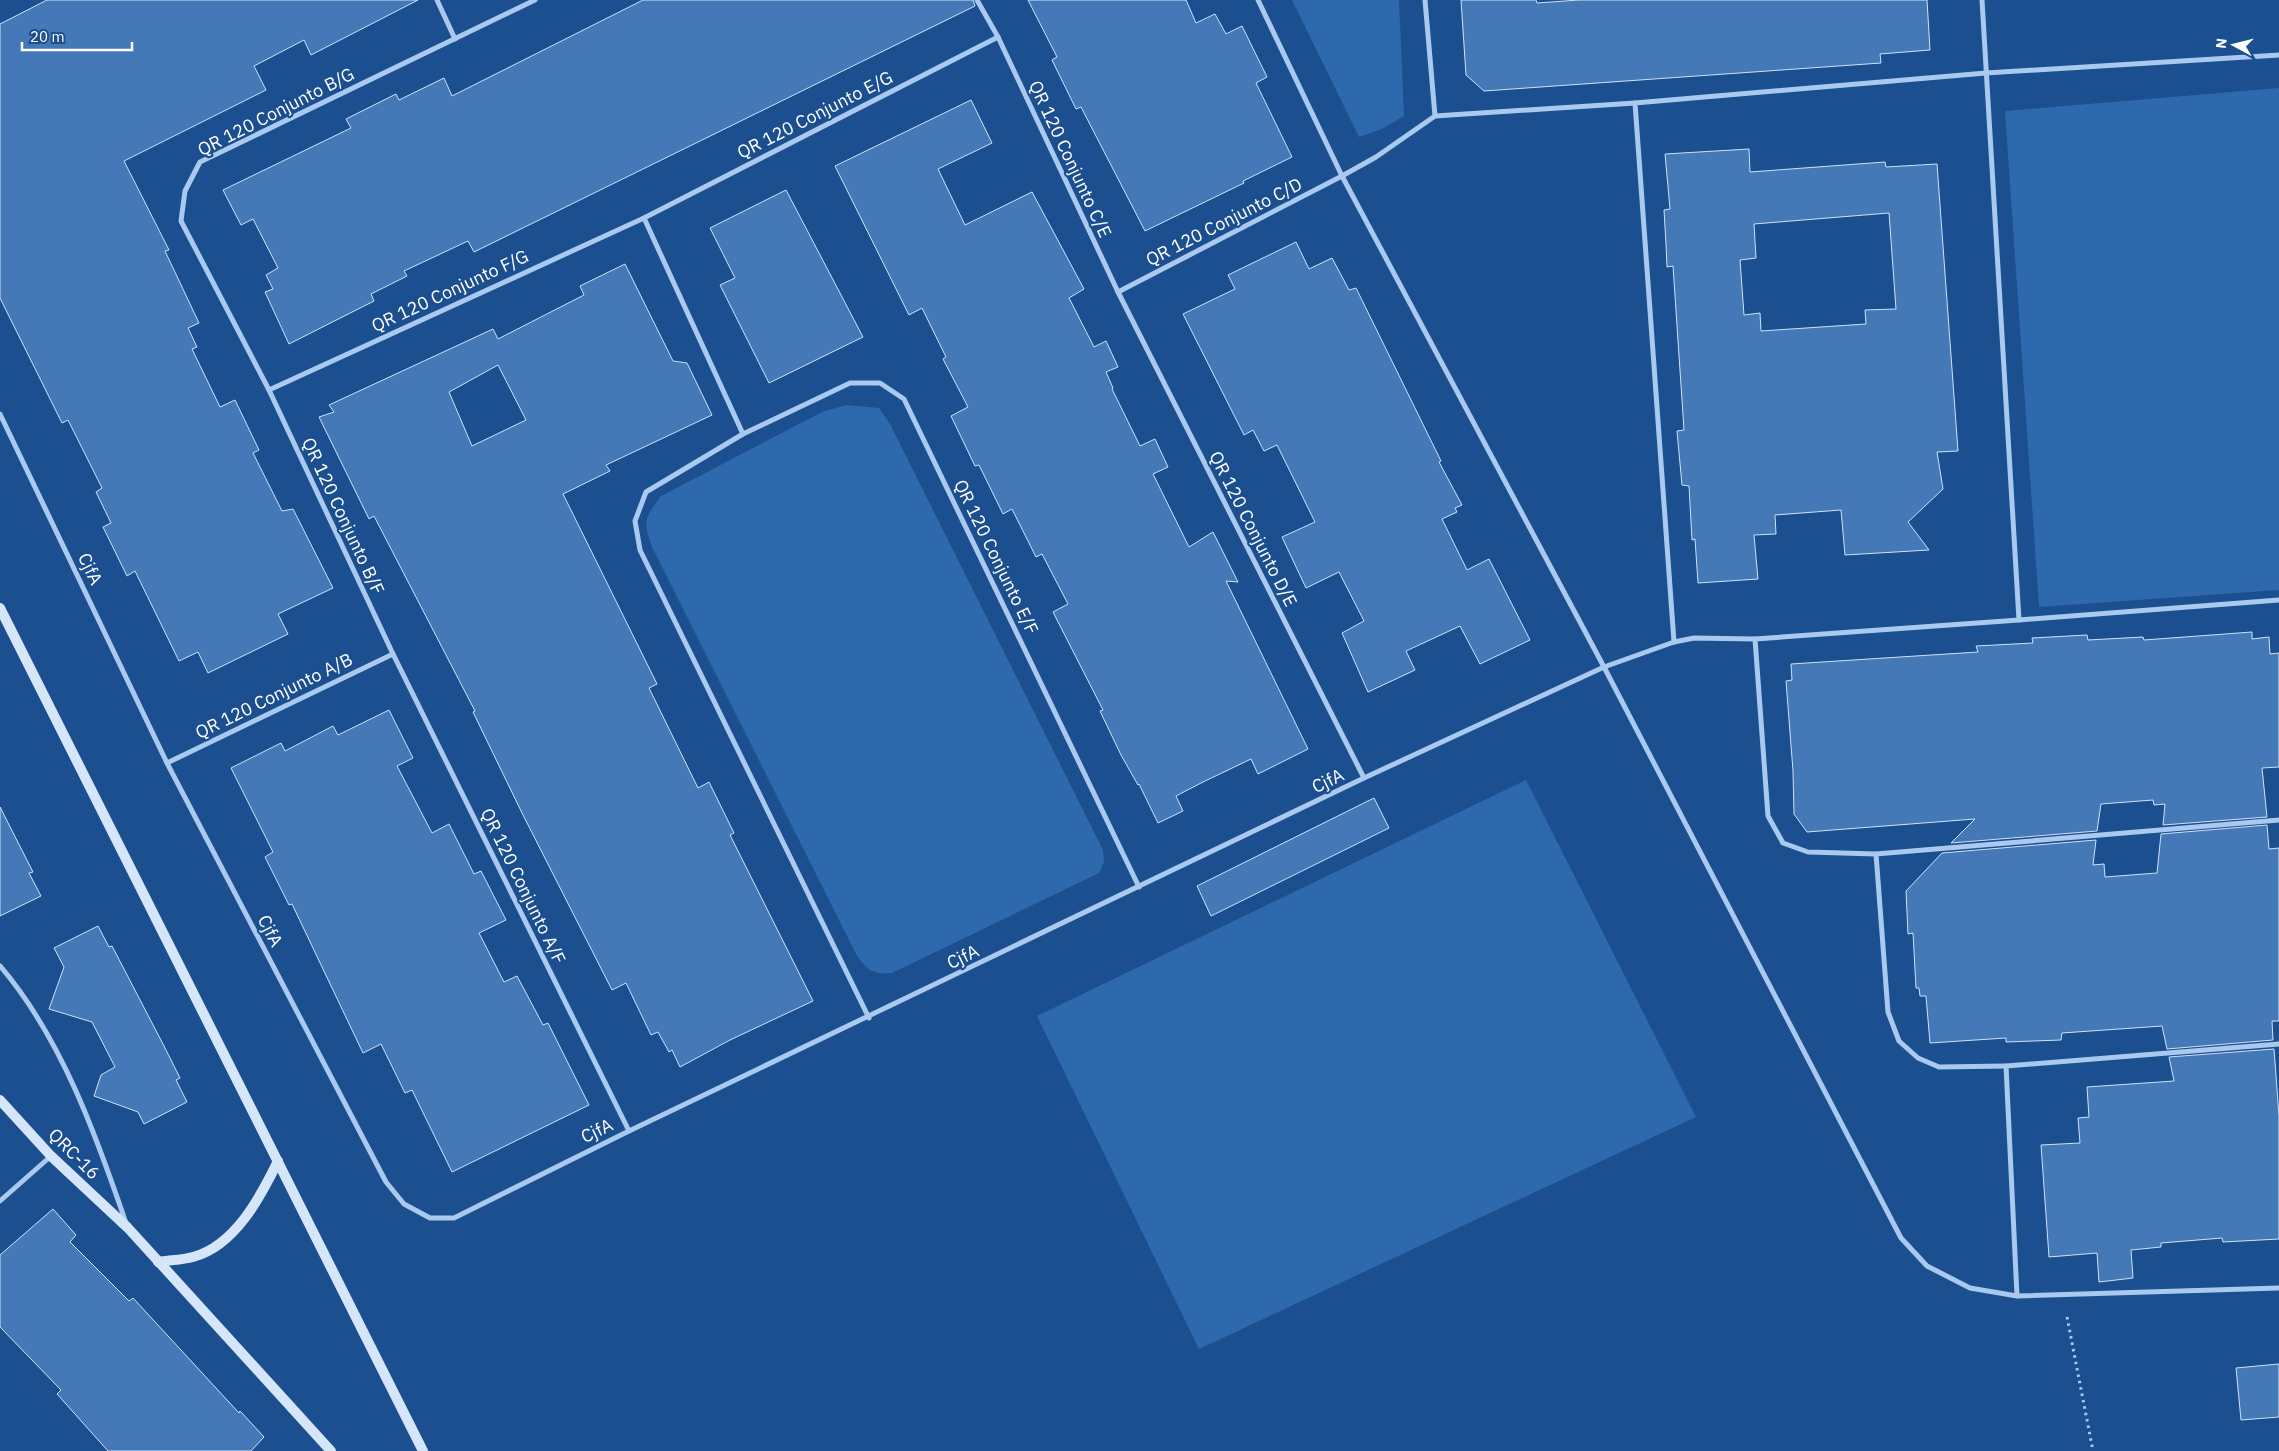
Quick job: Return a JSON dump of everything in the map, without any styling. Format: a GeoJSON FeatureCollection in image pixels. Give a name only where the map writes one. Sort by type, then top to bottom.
{"type":"FeatureCollection","features":[{"type":"Feature","properties":{"kind":"street"},"geometry":{"type":"LineString","coordinates":[[437,0],[456,39]]}},
{"type":"Feature","properties":{"kind":"street","name":"QR 120 Conjunto B/G"},"geometry":{"type":"LineString","coordinates":[[268,390],[181,221],[185,191],[200,162],[535,0]]}},
{"type":"Feature","properties":{"kind":"street","name":"QR 120 Conjunto C/E"},"geometry":{"type":"LineString","coordinates":[[977,0],[998,38],[1118,292]]}},
{"type":"Feature","properties":{"kind":"street"},"geometry":{"type":"LineString","coordinates":[[1258,0],[1342,176],[1604,667],[1901,1238],[1926,1266],[1970,1288],[2017,1296],[2279,1288]]}},
{"type":"Feature","properties":{"kind":"street"},"geometry":{"type":"LineString","coordinates":[[1425,0],[1434,116],[1635,103],[1986,73],[2279,55]]}},
{"type":"Feature","properties":{"kind":"street"},"geometry":{"type":"LineString","coordinates":[[1982,0],[2019,620]]}},
{"type":"Feature","properties":{"kind":"street","name":"QR 120 Conjunto E/G"},"geometry":{"type":"LineString","coordinates":[[644,218],[998,38]]}},
{"type":"Feature","properties":{"kind":"street"},"geometry":{"type":"LineString","coordinates":[[1635,103],[1674,642]]}},
{"type":"Feature","properties":{"kind":"street","name":"QR 120 Conjunto C/D"},"geometry":{"type":"LineString","coordinates":[[1118,292],[1342,176],[1376,157],[1434,116]]}},
{"type":"Feature","properties":{"kind":"street"},"geometry":{"type":"LineString","coordinates":[[644,218],[743,434]]}},
{"type":"Feature","properties":{"kind":"street","name":"QR 120 Conjunto F/G"},"geometry":{"type":"LineString","coordinates":[[268,390],[644,218]]}},
{"type":"Feature","properties":{"kind":"street","name":"QR 120 Conjunto D/E"},"geometry":{"type":"LineString","coordinates":[[1118,292],[1364,778]]}},
{"type":"Feature","properties":{"kind":"street","name":"QR 120 Conjunto E/F"},"geometry":{"type":"LineString","coordinates":[[869,1018],[640,550],[636,521],[646,492],[743,434],[850,383],[880,383],[904,399],[1139,887]]}},
{"type":"Feature","properties":{"kind":"street","name":"QR 120 Conjunto B/F"},"geometry":{"type":"LineString","coordinates":[[268,390],[393,654]]}},
{"type":"Feature","properties":{"kind":"street","name":"CjfA"},"geometry":{"type":"LineString","coordinates":[[0,414],[168,763],[386,1182],[404,1204],[430,1218],[454,1218],[629,1131],[869,1018],[1364,778],[1604,667],[1674,642],[1694,638],[1755,639],[2279,600]]}},
{"type":"Feature","properties":{"kind":"street"},"geometry":{"type":"LineString","coordinates":[[0,608],[423,1451]]}},
{"type":"Feature","properties":{"kind":"street"},"geometry":{"type":"LineString","coordinates":[[1755,639],[1768,816],[1783,843],[1808,852],[1876,854],[2279,820]]}},
{"type":"Feature","properties":{"kind":"street","name":"QR 120 Conjunto A/B"},"geometry":{"type":"LineString","coordinates":[[168,763],[393,654]]}},
{"type":"Feature","properties":{"kind":"street","name":"QR 120 Conjunto A/F"},"geometry":{"type":"LineString","coordinates":[[393,654],[629,1131]]}},
{"type":"Feature","properties":{"kind":"street"},"geometry":{"type":"LineString","coordinates":[[1876,854],[1888,1012],[1899,1041],[1918,1058],[1939,1067],[2006,1066],[2279,1044]]}},
{"type":"Feature","properties":{"kind":"street"},"geometry":{"type":"LineString","coordinates":[[0,966],[24,996],[46,1030],[90,1123],[128,1228]]}},
{"type":"Feature","properties":{"kind":"street"},"geometry":{"type":"LineString","coordinates":[[2006,1066],[2017,1296]]}},
{"type":"Feature","properties":{"kind":"street","name":"QRC-16"},"geometry":{"type":"LineString","coordinates":[[0,1100],[51,1156],[128,1228],[331,1451]]}},
{"type":"Feature","properties":{"kind":"street"},"geometry":{"type":"LineString","coordinates":[[0,1201],[51,1156]]}},
{"type":"Feature","properties":{"kind":"street"},"geometry":{"type":"LineString","coordinates":[[158,1262],[194,1257],[217,1246],[241,1222],[259,1200],[278,1161]]}},
{"type":"Feature","properties":{"kind":"path"},"geometry":{"type":"LineString","coordinates":[[2064,1296],[2093,1451]]}},
{"type":"Feature","properties":{"kind":"shaded area"},"geometry":{"type":"Polygon","coordinates":[[[1292,0],[1399,0],[1404,116],[1382,129],[1359,137],[1292,0]]]}},
{"type":"Feature","properties":{"kind":"shaded area"},"geometry":{"type":"Polygon","coordinates":[[[2279,88],[2279,590],[2039,607],[2005,111],[2279,88]]]}},
{"type":"Feature","properties":{"kind":"shaded area"},"geometry":{"type":"Polygon","coordinates":[[[846,405],[879,408],[890,424],[1103,850],[1104,862],[1099,873],[892,973],[875,972],[867,968],[856,954],[652,547],[646,526],[648,515],[661,496],[822,412],[846,405]]]}},
{"type":"Feature","properties":{"kind":"shaded area"},"geometry":{"type":"Polygon","coordinates":[[[1526,780],[1696,1117],[1199,1349],[1037,1016],[1526,780]]]}},
{"type":"Feature","properties":{"kind":"building"},"geometry":{"type":"Polygon","coordinates":[[[47,0],[418,0],[311,55],[304,40],[254,66],[266,90],[124,161],[169,250],[165,251],[199,323],[188,328],[197,347],[192,349],[220,407],[235,400],[259,450],[253,453],[282,511],[293,509],[333,588],[278,614],[288,634],[208,673],[198,652],[179,661],[135,571],[127,576],[103,527],[111,523],[96,492],[102,488],[68,420],[62,423],[0,298],[0,24],[47,0]]]}},
{"type":"Feature","properties":{"kind":"building"},"geometry":{"type":"Polygon","coordinates":[[[643,0],[973,0],[975,6],[474,252],[468,241],[404,271],[407,276],[371,294],[374,301],[289,344],[265,292],[273,289],[266,275],[278,268],[253,219],[241,225],[223,190],[351,128],[346,119],[396,94],[399,100],[444,78],[452,96],[643,0]]]}},
{"type":"Feature","properties":{"kind":"building"},"geometry":{"type":"Polygon","coordinates":[[[1028,0],[1186,0],[1196,23],[1215,14],[1226,34],[1242,26],[1267,77],[1256,83],[1292,157],[1243,181],[1244,183],[1145,231],[1081,107],[1076,109],[1052,60],[1057,57],[1028,0]]]}},
{"type":"Feature","properties":{"kind":"building"},"geometry":{"type":"Polygon","coordinates":[[[1461,0],[1536,0],[1537,3],[1579,0],[1927,0],[1930,50],[1880,54],[1881,63],[1484,91],[1466,75],[1461,0]]]}},
{"type":"Feature","properties":{"kind":"building"},"geometry":{"type":"Polygon","coordinates":[[[971,100],[992,143],[938,169],[965,225],[1032,192],[1084,289],[1069,298],[1094,347],[1106,341],[1118,367],[1106,372],[1112,389],[1140,446],[1155,439],[1168,467],[1153,474],[1189,547],[1213,532],[1238,582],[1226,581],[1308,749],[1258,774],[1251,759],[1201,783],[1176,796],[1183,811],[1158,823],[1139,784],[1121,755],[1100,711],[1103,710],[1053,612],[1068,604],[1042,554],[1036,557],[1012,509],[1003,514],[979,465],[975,466],[951,416],[968,407],[943,359],[946,357],[922,308],[909,315],[835,166],[971,100]]]}},
{"type":"Feature","properties":{"kind":"building"},"geometry":{"type":"Polygon","coordinates":[[[1749,149],[1750,172],[1885,162],[1886,167],[1937,164],[1958,451],[1937,452],[1943,489],[1908,522],[1929,550],[1845,555],[1841,510],[1775,515],[1776,534],[1754,535],[1758,579],[1698,583],[1695,539],[1692,540],[1689,486],[1682,485],[1677,431],[1684,430],[1673,266],[1667,267],[1664,210],[1670,209],[1665,154],[1749,149]],[[1889,213],[1754,224],[1756,258],[1740,260],[1744,315],[1760,313],[1761,331],[1866,324],[1865,310],[1896,309],[1889,213]]]}},
{"type":"Feature","properties":{"kind":"building"},"geometry":{"type":"Polygon","coordinates":[[[786,190],[863,337],[769,383],[720,285],[735,278],[710,228],[786,190]]]}},
{"type":"Feature","properties":{"kind":"building"},"geometry":{"type":"Polygon","coordinates":[[[1296,242],[1309,269],[1332,258],[1349,290],[1356,288],[1441,461],[1439,462],[1462,505],[1455,508],[1457,512],[1442,519],[1467,570],[1489,559],[1530,640],[1480,664],[1460,626],[1406,651],[1415,670],[1368,692],[1342,633],[1364,621],[1339,572],[1306,588],[1282,537],[1315,522],[1277,445],[1264,451],[1253,430],[1244,435],[1183,314],[1235,289],[1228,275],[1296,242]]]}},
{"type":"Feature","properties":{"kind":"building"},"geometry":{"type":"Polygon","coordinates":[[[625,264],[673,361],[687,363],[712,415],[606,465],[610,471],[563,494],[657,684],[649,688],[698,788],[709,782],[734,833],[730,835],[813,1001],[730,1040],[680,1067],[672,1050],[669,1052],[658,1032],[651,1035],[626,983],[612,990],[522,813],[473,712],[475,711],[374,516],[369,519],[319,417],[334,412],[329,405],[493,329],[498,339],[584,295],[580,286],[625,264]],[[498,365],[449,392],[472,446],[526,420],[498,365]]]}},
{"type":"Feature","properties":{"kind":"building"},"geometry":{"type":"Polygon","coordinates":[[[2252,632],[2252,639],[2269,637],[2270,654],[2279,653],[2279,767],[2262,768],[2267,817],[2163,825],[2165,804],[2154,805],[2153,800],[2101,804],[2097,831],[1951,843],[1975,819],[1807,832],[1794,814],[1793,771],[1786,681],[1792,680],[1791,664],[1978,652],[1976,646],[2033,643],[2032,638],[2087,635],[2088,640],[2143,637],[2144,640],[2252,632]]]}},
{"type":"Feature","properties":{"kind":"building"},"geometry":{"type":"Polygon","coordinates":[[[389,710],[413,758],[397,766],[432,833],[449,824],[474,874],[481,871],[506,920],[479,933],[504,982],[517,976],[543,1025],[548,1023],[589,1105],[452,1172],[412,1090],[405,1093],[381,1044],[363,1053],[292,904],[289,905],[265,857],[273,852],[231,768],[281,743],[285,751],[333,726],[338,735],[389,710]]]}},
{"type":"Feature","properties":{"kind":"building"},"geometry":{"type":"Polygon","coordinates":[[[1374,798],[1389,828],[1211,916],[1197,886],[1374,798]]]}},
{"type":"Feature","properties":{"kind":"building"},"geometry":{"type":"Polygon","coordinates":[[[0,807],[33,872],[29,873],[41,896],[0,916],[0,807]]]}},
{"type":"Feature","properties":{"kind":"building"},"geometry":{"type":"Polygon","coordinates":[[[2267,825],[2269,849],[2279,848],[2279,1021],[2272,1021],[2273,1040],[2167,1049],[2162,1026],[2062,1033],[2061,1040],[2006,1042],[2006,1038],[1930,1043],[1926,996],[1920,996],[1919,988],[1916,988],[1913,933],[1908,934],[1906,891],[1942,853],[2096,840],[2093,865],[2104,864],[2105,877],[2157,873],[2161,834],[2267,825]]]}},
{"type":"Feature","properties":{"kind":"building"},"geometry":{"type":"Polygon","coordinates":[[[98,926],[109,947],[112,946],[164,1046],[180,1078],[176,1080],[187,1102],[144,1124],[138,1112],[94,1096],[101,1075],[115,1067],[92,1022],[49,1009],[64,967],[54,948],[98,926]]]}},
{"type":"Feature","properties":{"kind":"building"},"geometry":{"type":"Polygon","coordinates":[[[2274,1049],[2279,1116],[2279,1239],[2223,1242],[2222,1238],[2161,1243],[2161,1247],[2131,1250],[2133,1278],[2099,1282],[2097,1253],[2049,1257],[2041,1145],[2080,1143],[2078,1118],[2089,1117],[2087,1087],[2174,1081],[2169,1057],[2274,1049]]]}},
{"type":"Feature","properties":{"kind":"building"},"geometry":{"type":"Polygon","coordinates":[[[53,1209],[76,1235],[70,1242],[129,1301],[133,1298],[239,1413],[240,1411],[264,1437],[251,1451],[108,1451],[57,1394],[61,1390],[0,1327],[0,1255],[53,1209]]]}},
{"type":"Feature","properties":{"kind":"building"},"geometry":{"type":"Polygon","coordinates":[[[2279,1364],[2279,1417],[2241,1420],[2236,1368],[2279,1364]]]}}]}
